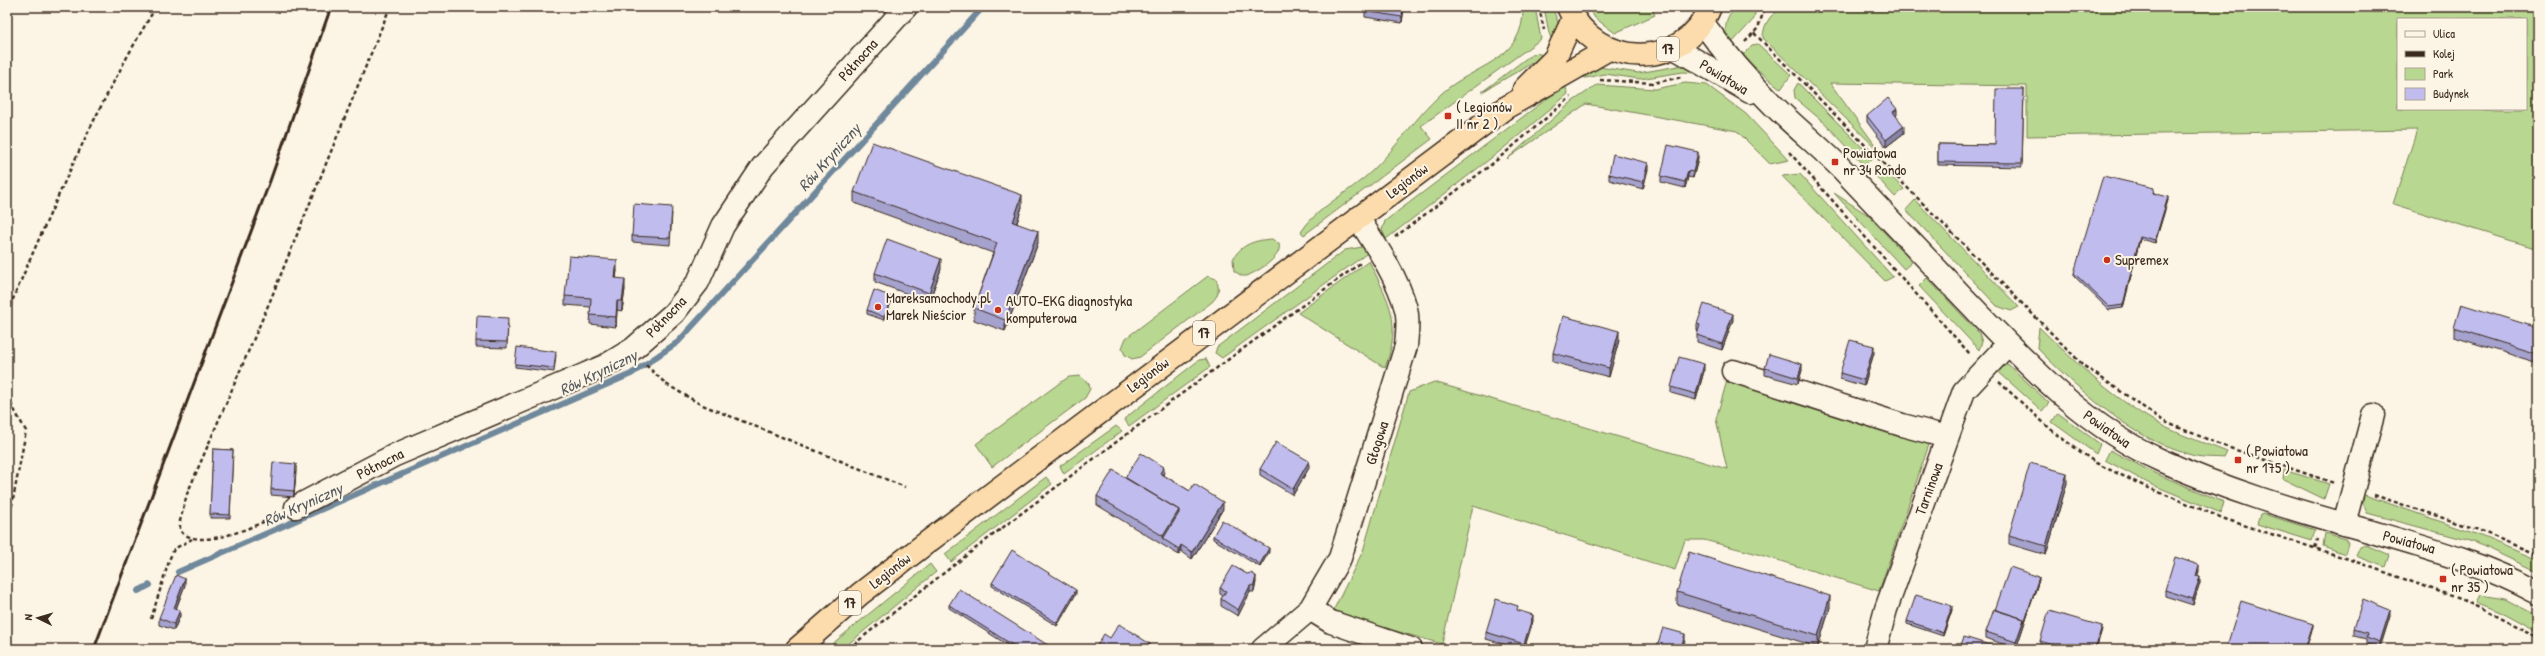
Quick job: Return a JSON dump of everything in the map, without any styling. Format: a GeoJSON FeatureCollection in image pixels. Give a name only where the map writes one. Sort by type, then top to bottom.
{"type":"FeatureCollection","features":[{"type":"Feature","properties":{"kind":"highway","name":"17"},"geometry":{"type":"LineString","coordinates":[[1571,12],[1586,34],[1609,49],[1641,55],[1673,47],[1689,36],[1706,15]]}},
{"type":"Feature","properties":{"kind":"highway","name":"Legionów"},"geometry":{"type":"LineString","coordinates":[[1505,108],[1554,58],[1571,12]]}},
{"type":"Feature","properties":{"kind":"highway","name":"Legionów"},"geometry":{"type":"LineString","coordinates":[[797,649],[910,555],[1505,108],[1609,49]]}},
{"type":"Feature","properties":{"kind":"street","name":"Północna"},"geometry":{"type":"LineString","coordinates":[[296,507],[395,455],[605,366],[633,349],[652,334],[674,313],[698,282],[723,226],[763,166],[906,7]]}},
{"type":"Feature","properties":{"kind":"street","name":"Powiatowa"},"geometry":{"type":"LineString","coordinates":[[1706,15],[1729,58],[1775,107],[1835,162],[2008,344],[2068,401],[2134,448],[2196,476],[2258,498],[2442,551],[2486,568],[2538,593]]}},
{"type":"Feature","properties":{"kind":"street","name":"Powiatowa"},"geometry":{"type":"LineString","coordinates":[[1673,47],[1775,107]]}},
{"type":"Feature","properties":{"kind":"street","name":"Głogowa"},"geometry":{"type":"LineString","coordinates":[[1263,649],[1310,609],[1333,573],[1345,544],[1406,346],[1406,310],[1402,297],[1378,249],[1358,218]]}},
{"type":"Feature","properties":{"kind":"street","name":"Tarninowa"},"geometry":{"type":"LineString","coordinates":[[1874,649],[1886,609],[1964,391],[2008,344]]}},
{"type":"Feature","properties":{"kind":"street"},"geometry":{"type":"LineString","coordinates":[[1733,371],[1902,425],[1948,437]]}},
{"type":"Feature","properties":{"kind":"street"},"geometry":{"type":"LineString","coordinates":[[2344,524],[2373,415]]}},
{"type":"Feature","properties":{"kind":"street"},"geometry":{"type":"LineString","coordinates":[[1310,609],[1331,622],[1411,649]]}},
{"type":"Feature","properties":{"kind":"path"},"geometry":{"type":"LineString","coordinates":[[7,312],[70,171],[126,57],[156,7]]}},
{"type":"Feature","properties":{"kind":"path"},"geometry":{"type":"LineString","coordinates":[[192,539],[180,531],[180,522],[187,494],[270,302],[390,7]]}},
{"type":"Feature","properties":{"kind":"path"},"geometry":{"type":"LineString","coordinates":[[1540,7],[1544,34]]}},
{"type":"Feature","properties":{"kind":"path"},"geometry":{"type":"LineString","coordinates":[[1740,47],[1758,28],[1765,8],[1770,7]]}},
{"type":"Feature","properties":{"kind":"path"},"geometry":{"type":"LineString","coordinates":[[1754,33],[2084,366],[2165,422],[2224,446],[2476,529],[2538,555]]}},
{"type":"Feature","properties":{"kind":"path"},"geometry":{"type":"LineString","coordinates":[[1595,79],[1653,83],[1683,77]]}},
{"type":"Feature","properties":{"kind":"path"},"geometry":{"type":"LineString","coordinates":[[1389,242],[1492,164],[1574,94]]}},
{"type":"Feature","properties":{"kind":"path"},"geometry":{"type":"LineString","coordinates":[[848,649],[924,588],[1125,435],[1362,261]]}},
{"type":"Feature","properties":{"kind":"path"},"geometry":{"type":"LineString","coordinates":[[650,370],[666,384],[700,404],[905,487]]}},
{"type":"Feature","properties":{"kind":"path"},"geometry":{"type":"LineString","coordinates":[[7,397],[26,431],[7,531]]}},
{"type":"Feature","properties":{"kind":"path"},"geometry":{"type":"LineString","coordinates":[[152,620],[174,549],[192,539],[221,537],[253,526],[296,507]]}},
{"type":"Feature","properties":{"kind":"green space"},"geometry":{"type":"Polygon","coordinates":[[[1523,7],[1535,7],[1541,39],[1421,126],[1432,139],[1304,235],[1301,232],[1308,223],[1325,207],[1372,171],[1441,94],[1506,51],[1515,40],[1521,25],[1523,7]]]}},
{"type":"Feature","properties":{"kind":"green space"},"geometry":{"type":"Polygon","coordinates":[[[1544,7],[1552,7],[1558,22],[1554,45],[1549,33],[1544,7]]]}},
{"type":"Feature","properties":{"kind":"green space"},"geometry":{"type":"Polygon","coordinates":[[[1588,7],[1651,7],[1655,15],[1615,33],[1595,18],[1588,7]]]}},
{"type":"Feature","properties":{"kind":"green space"},"geometry":{"type":"Polygon","coordinates":[[[1737,7],[1756,7],[1754,19],[1730,45],[1726,35],[1726,25],[1729,16],[1737,7]]]}},
{"type":"Feature","properties":{"kind":"green space"},"geometry":{"type":"Polygon","coordinates":[[[1787,7],[2538,7],[2538,249],[2393,204],[2417,130],[2027,136],[2027,86],[1830,83],[1881,153],[1763,38],[1763,32],[1767,22],[1777,11],[1787,7]]]}},
{"type":"Feature","properties":{"kind":"green space"},"geometry":{"type":"Polygon","coordinates":[[[1758,44],[1791,75],[1781,89],[1741,56],[1752,45],[1758,44]]]}},
{"type":"Feature","properties":{"kind":"green space"},"geometry":{"type":"Polygon","coordinates":[[[1537,53],[1542,55],[1539,59],[1482,92],[1528,57],[1537,53]]]}},
{"type":"Feature","properties":{"kind":"green space"},"geometry":{"type":"Polygon","coordinates":[[[1684,65],[1705,74],[1683,72],[1640,79],[1605,74],[1586,78],[1577,76],[1599,67],[1638,73],[1684,65]]]}},
{"type":"Feature","properties":{"kind":"green space"},"geometry":{"type":"Polygon","coordinates":[[[1685,83],[1707,85],[1746,114],[1789,160],[1770,164],[1737,131],[1586,104],[1507,159],[1573,101],[1597,85],[1655,89],[1685,83]]]}},
{"type":"Feature","properties":{"kind":"green space"},"geometry":{"type":"Polygon","coordinates":[[[1798,83],[1873,158],[1864,165],[1827,125],[1795,98],[1794,90],[1798,83]]]}},
{"type":"Feature","properties":{"kind":"green space"},"geometry":{"type":"Polygon","coordinates":[[[1565,85],[1568,94],[1499,152],[1386,239],[1382,230],[1385,221],[1565,85]]]}},
{"type":"Feature","properties":{"kind":"green space"},"geometry":{"type":"Polygon","coordinates":[[[1883,169],[1904,189],[1895,197],[1875,175],[1883,169]]]}},
{"type":"Feature","properties":{"kind":"green space"},"geometry":{"type":"Polygon","coordinates":[[[1800,174],[1893,277],[1885,281],[1782,176],[1800,174]]]}},
{"type":"Feature","properties":{"kind":"green space"},"geometry":{"type":"Polygon","coordinates":[[[1834,193],[1868,215],[1912,262],[1904,269],[1834,193]]]}},
{"type":"Feature","properties":{"kind":"green space"},"geometry":{"type":"Polygon","coordinates":[[[1915,200],[2019,307],[2011,311],[1997,306],[1906,210],[1915,200]]]}},
{"type":"Feature","properties":{"kind":"green space"},"geometry":{"type":"Polygon","coordinates":[[[1272,239],[1279,244],[1279,249],[1274,259],[1247,276],[1242,276],[1234,271],[1233,259],[1240,250],[1245,246],[1260,240],[1272,239]]]}},
{"type":"Feature","properties":{"kind":"green space"},"geometry":{"type":"Polygon","coordinates":[[[1362,247],[1369,252],[1222,358],[1215,353],[1217,347],[1345,250],[1362,247]]]}},
{"type":"Feature","properties":{"kind":"green space"},"geometry":{"type":"Polygon","coordinates":[[[1369,261],[1388,301],[1393,325],[1393,338],[1385,368],[1298,313],[1369,261]]]}},
{"type":"Feature","properties":{"kind":"green space"},"geometry":{"type":"Polygon","coordinates":[[[1208,276],[1216,279],[1218,286],[1218,292],[1212,302],[1140,357],[1132,359],[1125,355],[1122,348],[1126,338],[1208,276]]]}},
{"type":"Feature","properties":{"kind":"green space"},"geometry":{"type":"Polygon","coordinates":[[[1927,278],[1979,333],[1982,342],[1979,350],[1919,286],[1927,278]]]}},
{"type":"Feature","properties":{"kind":"green space"},"geometry":{"type":"Polygon","coordinates":[[[2039,327],[2084,369],[2115,395],[2149,418],[2167,428],[2227,452],[2224,458],[2201,457],[2167,447],[2146,437],[2106,410],[2037,348],[2039,327]]]}},
{"type":"Feature","properties":{"kind":"green space"},"geometry":{"type":"Polygon","coordinates":[[[1206,359],[1210,367],[1129,426],[1124,419],[1199,360],[1206,359]]]}},
{"type":"Feature","properties":{"kind":"green space"},"geometry":{"type":"Polygon","coordinates":[[[1732,363],[1934,430],[1879,591],[1754,553],[1704,540],[1685,540],[1675,570],[1473,506],[1442,644],[1332,613],[1363,551],[1409,392],[1434,382],[1727,469],[1716,419],[1732,363]]]}},
{"type":"Feature","properties":{"kind":"green space"},"geometry":{"type":"Polygon","coordinates":[[[2002,363],[2009,365],[2049,403],[2042,411],[1993,367],[2002,363]]]}},
{"type":"Feature","properties":{"kind":"green space"},"geometry":{"type":"Polygon","coordinates":[[[1080,376],[1089,384],[1090,389],[1085,398],[992,467],[976,444],[1061,382],[1069,377],[1080,376]]]}},
{"type":"Feature","properties":{"kind":"green space"},"geometry":{"type":"Polygon","coordinates":[[[2058,413],[2100,444],[2096,454],[2052,422],[2058,413]]]}},
{"type":"Feature","properties":{"kind":"green space"},"geometry":{"type":"Polygon","coordinates":[[[1116,426],[1122,431],[1064,474],[1060,466],[1116,426]]]}},
{"type":"Feature","properties":{"kind":"green space"},"geometry":{"type":"Polygon","coordinates":[[[2110,450],[2152,472],[2224,502],[2221,513],[2148,483],[2105,460],[2110,450]]]}},
{"type":"Feature","properties":{"kind":"green space"},"geometry":{"type":"Polygon","coordinates":[[[2284,470],[2329,484],[2324,499],[2283,479],[2284,470]]]}},
{"type":"Feature","properties":{"kind":"green space"},"geometry":{"type":"Polygon","coordinates":[[[1046,477],[1052,484],[951,562],[945,554],[1046,477]]]}},
{"type":"Feature","properties":{"kind":"green space"},"geometry":{"type":"Polygon","coordinates":[[[2362,494],[2476,534],[2538,560],[2538,572],[2474,542],[2367,513],[2363,503],[2362,494]]]}},
{"type":"Feature","properties":{"kind":"green space"},"geometry":{"type":"Polygon","coordinates":[[[2264,514],[2315,530],[2312,541],[2257,524],[2260,515],[2264,514]]]}},
{"type":"Feature","properties":{"kind":"green space"},"geometry":{"type":"Polygon","coordinates":[[[2325,533],[2346,539],[2348,543],[2345,554],[2323,546],[2325,533]]]}},
{"type":"Feature","properties":{"kind":"green space"},"geometry":{"type":"Polygon","coordinates":[[[2366,545],[2389,555],[2385,567],[2356,556],[2360,547],[2366,545]]]}},
{"type":"Feature","properties":{"kind":"green space"},"geometry":{"type":"Polygon","coordinates":[[[930,564],[936,572],[842,649],[826,649],[930,564]]]}},
{"type":"Feature","properties":{"kind":"green space"},"geometry":{"type":"Polygon","coordinates":[[[2480,595],[2505,599],[2538,616],[2538,632],[2505,614],[2476,602],[2480,595]]]}},
{"type":"Feature","properties":{"kind":"building"},"geometry":{"type":"Polygon","coordinates":[[[1365,7],[1403,7],[1402,17],[1365,11],[1365,7]]]}},
{"type":"Feature","properties":{"kind":"building"},"geometry":{"type":"Polygon","coordinates":[[[1996,89],[2024,89],[2022,163],[1938,162],[1938,144],[1995,145],[1996,89]]]}},
{"type":"Feature","properties":{"kind":"building"},"geometry":{"type":"Polygon","coordinates":[[[1888,98],[1897,109],[1893,112],[1904,126],[1886,140],[1867,116],[1888,98]]]}},
{"type":"Feature","properties":{"kind":"building"},"geometry":{"type":"Polygon","coordinates":[[[872,142],[1022,195],[1013,222],[1038,231],[1005,320],[974,308],[997,243],[854,192],[872,142]]]}},
{"type":"Feature","properties":{"kind":"building"},"geometry":{"type":"Polygon","coordinates":[[[1668,145],[1698,152],[1693,172],[1688,171],[1685,182],[1661,176],[1668,145]]]}},
{"type":"Feature","properties":{"kind":"building"},"geometry":{"type":"Polygon","coordinates":[[[1613,154],[1648,163],[1643,182],[1609,174],[1613,154]]]}},
{"type":"Feature","properties":{"kind":"building","name":"Supremex"},"geometry":{"type":"Polygon","coordinates":[[[2103,176],[2154,188],[2153,193],[2168,197],[2155,240],[2140,236],[2123,305],[2109,307],[2074,273],[2103,176]]]}},
{"type":"Feature","properties":{"kind":"building"},"geometry":{"type":"Polygon","coordinates":[[[634,204],[672,207],[670,238],[632,236],[634,204]]]}},
{"type":"Feature","properties":{"kind":"building"},"geometry":{"type":"Polygon","coordinates":[[[887,239],[941,259],[929,293],[875,273],[887,239]]]}},
{"type":"Feature","properties":{"kind":"building"},"geometry":{"type":"Polygon","coordinates":[[[569,256],[617,260],[615,278],[625,279],[622,301],[617,301],[616,317],[590,315],[591,298],[565,296],[569,256]]]}},
{"type":"Feature","properties":{"kind":"building"},"geometry":{"type":"Polygon","coordinates":[[[874,290],[892,297],[884,317],[867,310],[874,290]]]}},
{"type":"Feature","properties":{"kind":"building"},"geometry":{"type":"Polygon","coordinates":[[[1704,304],[1733,314],[1722,344],[1697,335],[1700,325],[1697,324],[1704,304]]]}},
{"type":"Feature","properties":{"kind":"building"},"geometry":{"type":"Polygon","coordinates":[[[2461,304],[2538,328],[2538,354],[2454,328],[2461,304]]]}},
{"type":"Feature","properties":{"kind":"building"},"geometry":{"type":"Polygon","coordinates":[[[477,316],[508,318],[507,342],[476,341],[477,316]]]}},
{"type":"Feature","properties":{"kind":"building"},"geometry":{"type":"Polygon","coordinates":[[[1563,316],[1619,331],[1609,368],[1553,353],[1563,316]]]}},
{"type":"Feature","properties":{"kind":"building"},"geometry":{"type":"Polygon","coordinates":[[[1850,340],[1874,346],[1864,380],[1840,373],[1850,340]]]}},
{"type":"Feature","properties":{"kind":"building"},"geometry":{"type":"Polygon","coordinates":[[[517,347],[556,352],[554,368],[515,364],[517,347]]]}},
{"type":"Feature","properties":{"kind":"building"},"geometry":{"type":"Polygon","coordinates":[[[1769,354],[1802,364],[1798,378],[1765,368],[1769,354]]]}},
{"type":"Feature","properties":{"kind":"building"},"geometry":{"type":"Polygon","coordinates":[[[1679,357],[1704,364],[1696,394],[1671,387],[1679,357]]]}},
{"type":"Feature","properties":{"kind":"building"},"geometry":{"type":"Polygon","coordinates":[[[1276,442],[1309,461],[1293,489],[1260,469],[1276,442]]]}},
{"type":"Feature","properties":{"kind":"building"},"geometry":{"type":"Polygon","coordinates":[[[213,449],[233,450],[230,515],[210,514],[213,449]]]}},
{"type":"Feature","properties":{"kind":"building"},"geometry":{"type":"Polygon","coordinates":[[[1141,453],[1164,467],[1160,473],[1190,491],[1194,484],[1223,502],[1192,552],[1181,545],[1179,549],[1163,539],[1179,513],[1179,510],[1125,478],[1141,453]]]}},
{"type":"Feature","properties":{"kind":"building"},"geometry":{"type":"Polygon","coordinates":[[[273,462],[296,464],[294,491],[271,489],[273,462]]]}},
{"type":"Feature","properties":{"kind":"building"},"geometry":{"type":"Polygon","coordinates":[[[2030,463],[2067,473],[2046,546],[2009,535],[2030,463]]]}},
{"type":"Feature","properties":{"kind":"building"},"geometry":{"type":"Polygon","coordinates":[[[1113,470],[1179,510],[1163,536],[1097,496],[1113,470]]]}},
{"type":"Feature","properties":{"kind":"building"},"geometry":{"type":"Polygon","coordinates":[[[1222,520],[1269,548],[1260,564],[1213,536],[1222,520]]]}},
{"type":"Feature","properties":{"kind":"building"},"geometry":{"type":"Polygon","coordinates":[[[1012,550],[1076,590],[1057,623],[992,583],[1012,550]]]}},
{"type":"Feature","properties":{"kind":"building"},"geometry":{"type":"Polygon","coordinates":[[[1689,552],[1830,596],[1818,636],[1677,592],[1689,552]]]}},
{"type":"Feature","properties":{"kind":"building"},"geometry":{"type":"Polygon","coordinates":[[[2175,557],[2199,565],[2196,576],[2200,577],[2193,599],[2165,590],[2175,557]]]}},
{"type":"Feature","properties":{"kind":"building"},"geometry":{"type":"Polygon","coordinates":[[[1233,566],[1247,574],[1251,573],[1256,576],[1254,585],[1250,586],[1238,610],[1221,599],[1226,591],[1220,588],[1233,566]]]}},
{"type":"Feature","properties":{"kind":"building"},"geometry":{"type":"Polygon","coordinates":[[[2010,567],[2039,577],[2024,623],[2024,619],[1995,610],[2010,567]]]}},
{"type":"Feature","properties":{"kind":"building"},"geometry":{"type":"Polygon","coordinates":[[[176,575],[185,579],[174,608],[180,610],[174,624],[159,618],[176,575]]]}},
{"type":"Feature","properties":{"kind":"building"},"geometry":{"type":"Polygon","coordinates":[[[959,589],[1054,649],[1019,649],[949,605],[959,589]]]}},
{"type":"Feature","properties":{"kind":"building"},"geometry":{"type":"Polygon","coordinates":[[[1916,595],[1952,606],[1943,633],[1907,621],[1916,595]]]}},
{"type":"Feature","properties":{"kind":"building"},"geometry":{"type":"Polygon","coordinates":[[[1496,599],[1518,606],[1517,610],[1533,615],[1524,644],[1486,632],[1496,599]]]}},
{"type":"Feature","properties":{"kind":"building"},"geometry":{"type":"Polygon","coordinates":[[[2363,599],[2390,610],[2380,642],[2366,637],[2367,633],[2354,629],[2363,599]]]}},
{"type":"Feature","properties":{"kind":"building"},"geometry":{"type":"Polygon","coordinates":[[[2241,601],[2313,624],[2305,649],[2226,649],[2241,601]]]}},
{"type":"Feature","properties":{"kind":"building"},"geometry":{"type":"Polygon","coordinates":[[[1994,609],[2024,619],[2016,642],[1986,632],[1994,609]]]}},
{"type":"Feature","properties":{"kind":"building"},"geometry":{"type":"Polygon","coordinates":[[[2049,611],[2102,626],[2095,649],[2067,649],[2040,641],[2049,611]]]}},
{"type":"Feature","properties":{"kind":"building"},"geometry":{"type":"Polygon","coordinates":[[[1119,624],[1150,644],[1147,649],[1095,649],[1104,634],[1110,638],[1119,624]]]}},
{"type":"Feature","properties":{"kind":"building"},"geometry":{"type":"Polygon","coordinates":[[[1663,628],[1685,634],[1681,649],[1656,649],[1663,628]]]}},
{"type":"Feature","properties":{"kind":"building"},"geometry":{"type":"Polygon","coordinates":[[[1964,637],[2003,649],[1962,649],[1960,647],[1964,637]]]}},
{"type":"Feature","properties":{"kind":"waterway","name":"Rów Kryniczny"},"geometry":{"type":"LineString","coordinates":[[178,572],[631,374],[678,342],[983,7]]}},
{"type":"Feature","properties":{"kind":"waterway","name":"Rów Kryniczny"},"geometry":{"type":"LineString","coordinates":[[138,591],[150,585]]}},
{"type":"Feature","properties":{"kind":"railway"},"geometry":{"type":"LineString","coordinates":[[94,649],[270,181],[331,7]]}},
{"type":"Feature","properties":{"kind":"place","name":"( Legionów II nr 2 )"},"geometry":{"type":"Point","coordinates":[1448,116]}},
{"type":"Feature","properties":{"kind":"place","name":"Powiatowa nr 34 Rondo"},"geometry":{"type":"Point","coordinates":[1835,162]}},
{"type":"Feature","properties":{"kind":"place","name":"Supremex"},"geometry":{"type":"Point","coordinates":[2107,260]}},
{"type":"Feature","properties":{"kind":"place","name":"Mareksamochody.pl Marek Nieścior"},"geometry":{"type":"Point","coordinates":[878,307]}},
{"type":"Feature","properties":{"kind":"place","name":"AUTO-EKG diagnostyka komputerowa"},"geometry":{"type":"Point","coordinates":[998,310]}},
{"type":"Feature","properties":{"kind":"place","name":"( Powiatowa nr 175 )"},"geometry":{"type":"Point","coordinates":[2238,460]}},
{"type":"Feature","properties":{"kind":"place","name":"( Powiatowa nr 35 )"},"geometry":{"type":"Point","coordinates":[2443,579]}}]}
